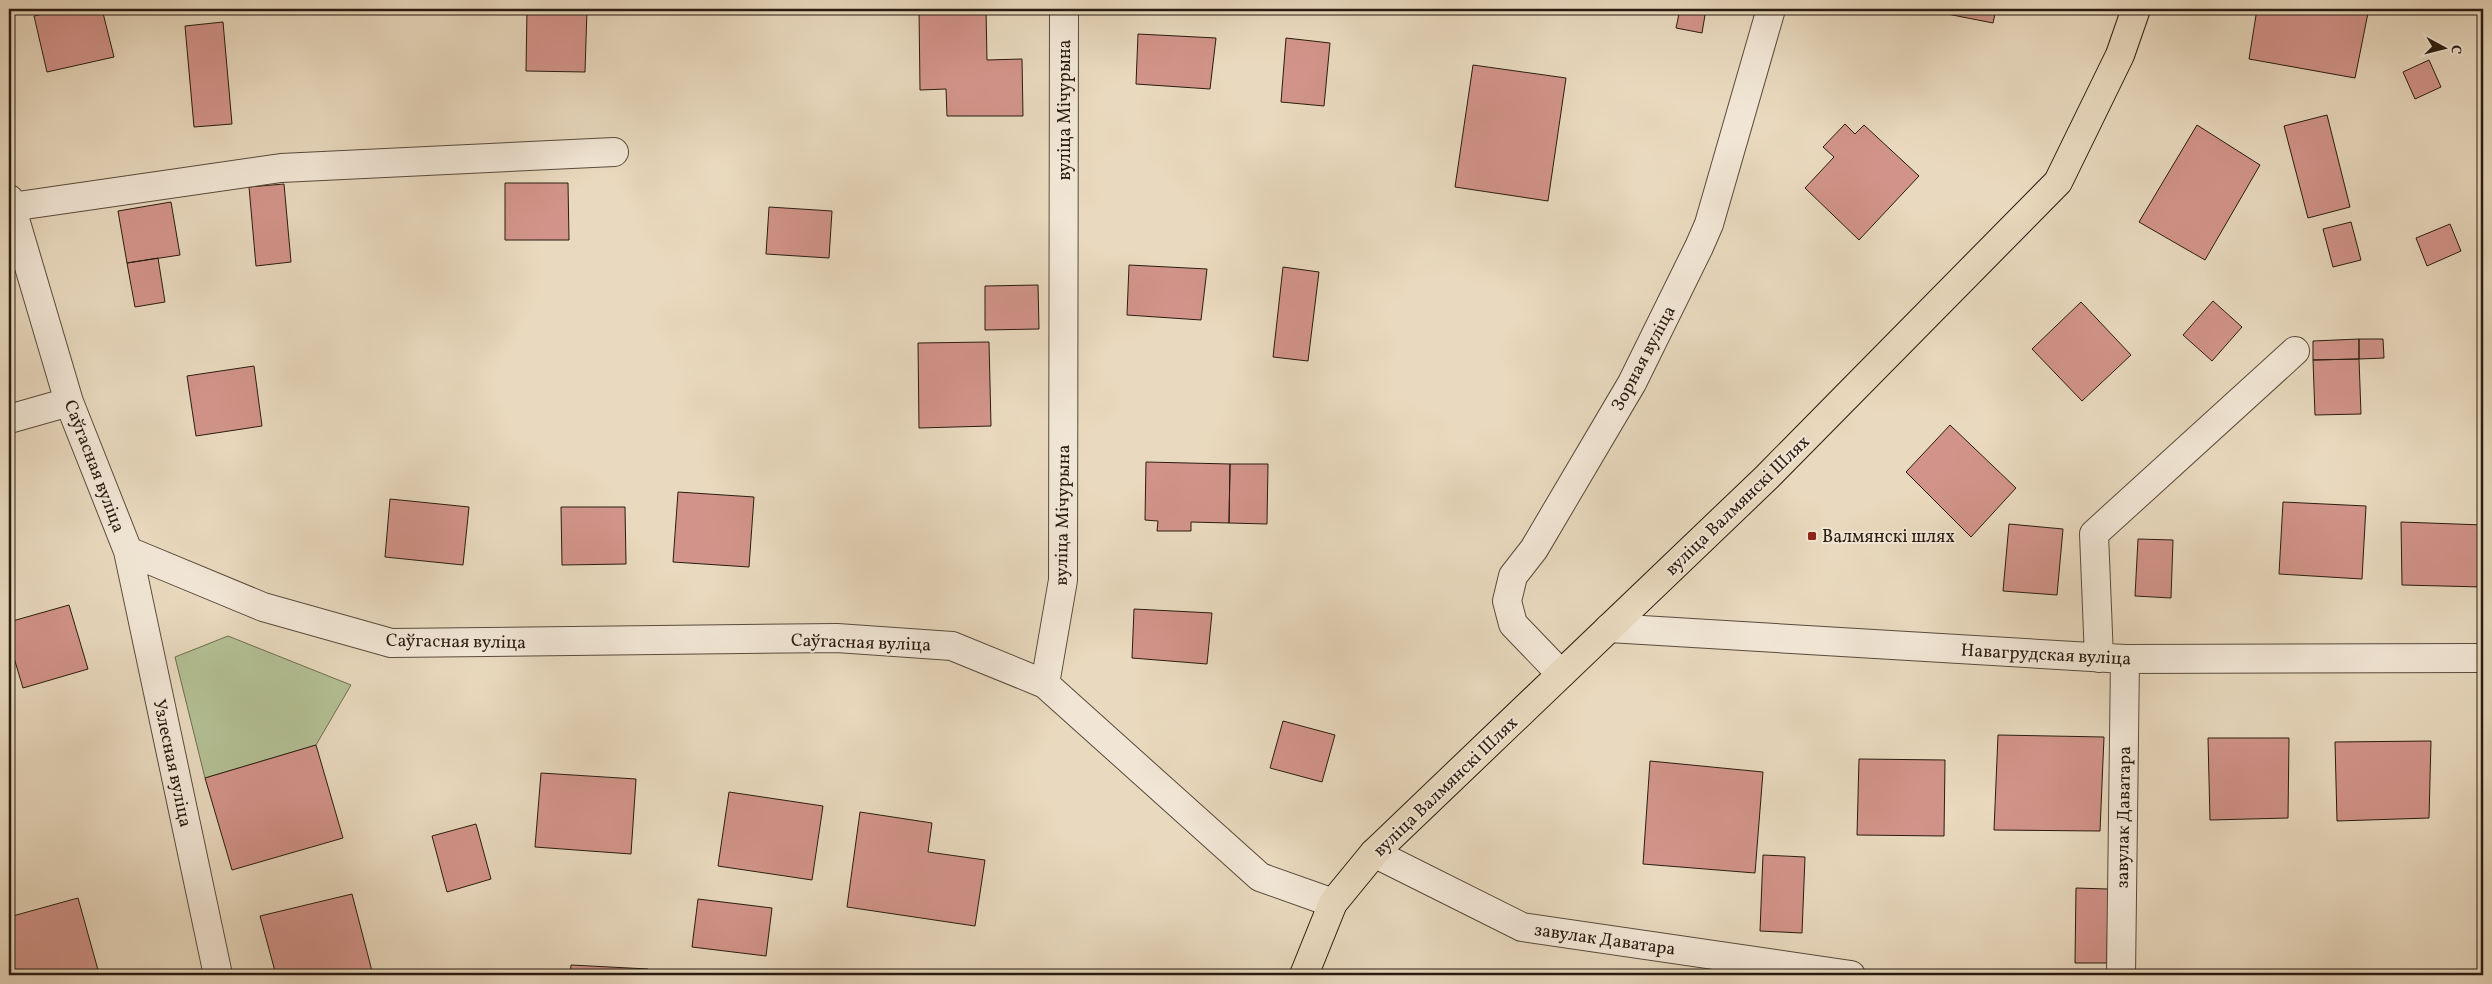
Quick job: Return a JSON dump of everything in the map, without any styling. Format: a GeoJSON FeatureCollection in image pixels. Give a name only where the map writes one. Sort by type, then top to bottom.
{"type":"FeatureCollection","features":[{"type":"Feature","properties":{"kind":"main road","name":"вуліца Валмянскі Шлях"},"geometry":{"type":"LineString","coordinates":[[1304,975],[1333,902],[1374,853],[1766,478],[2058,182],[2120,55],[2136,9]]}},
{"type":"Feature","properties":{"kind":"street","name":"вуліца Мічурына"},"geometry":{"type":"LineString","coordinates":[[1045,684],[1063,580],[1064,9]]}},
{"type":"Feature","properties":{"kind":"street","name":"Зорная вуліца"},"geometry":{"type":"LineString","coordinates":[[1560,674],[1513,624],[1506,600],[1513,576],[1534,549],[1632,383],[1699,247],[1709,224],[1771,9]]}},
{"type":"Feature","properties":{"kind":"street"},"geometry":{"type":"LineString","coordinates":[[10,203],[281,168],[614,152]]}},
{"type":"Feature","properties":{"kind":"street","name":"Саўгасная вуліца"},"geometry":{"type":"LineString","coordinates":[[10,203],[70,402],[128,551],[263,608],[391,643],[837,638],[952,646],[1045,684]]}},
{"type":"Feature","properties":{"kind":"street","name":"завулак Даватара"},"geometry":{"type":"LineString","coordinates":[[2121,975],[2112,659],[2094,534],[2295,351]]}},
{"type":"Feature","properties":{"kind":"street"},"geometry":{"type":"LineString","coordinates":[[9,419],[70,402]]}},
{"type":"Feature","properties":{"kind":"street","name":"Узлесная вуліца"},"geometry":{"type":"LineString","coordinates":[[128,551],[218,975]]}},
{"type":"Feature","properties":{"kind":"street","name":"Навагрудская вуліца"},"geometry":{"type":"LineString","coordinates":[[1609,628],[2112,659],[2483,658]]}},
{"type":"Feature","properties":{"kind":"street"},"geometry":{"type":"LineString","coordinates":[[1045,684],[1260,877],[1333,902]]}},
{"type":"Feature","properties":{"kind":"street","name":"завулак Даватара"},"geometry":{"type":"LineString","coordinates":[[1374,853],[1522,926],[1850,975]]}},
{"type":"Feature","properties":{"kind":"green space"},"geometry":{"type":"Polygon","coordinates":[[[228,636],[351,685],[316,745],[205,778],[175,657],[228,636]]]}},
{"type":"Feature","properties":{"kind":"building"},"geometry":{"type":"Polygon","coordinates":[[[64,9],[102,9],[114,57],[47,72],[34,16],[64,9]]]}},
{"type":"Feature","properties":{"kind":"building"},"geometry":{"type":"Polygon","coordinates":[[[527,9],[587,9],[585,72],[526,71],[527,9]]]}},
{"type":"Feature","properties":{"kind":"building"},"geometry":{"type":"Polygon","coordinates":[[[919,9],[986,9],[987,60],[1022,59],[1023,116],[947,116],[946,89],[920,90],[919,9]]]}},
{"type":"Feature","properties":{"kind":"building"},"geometry":{"type":"Polygon","coordinates":[[[1680,9],[1706,9],[1702,33],[1676,28],[1680,9]]]}},
{"type":"Feature","properties":{"kind":"building"},"geometry":{"type":"Polygon","coordinates":[[[1922,9],[1996,9],[1993,23],[1922,9]]]}},
{"type":"Feature","properties":{"kind":"building"},"geometry":{"type":"Polygon","coordinates":[[[2257,9],[2342,9],[2368,13],[2355,78],[2249,59],[2257,9]]]}},
{"type":"Feature","properties":{"kind":"building"},"geometry":{"type":"Polygon","coordinates":[[[223,22],[232,124],[194,127],[185,26],[223,22]]]}},
{"type":"Feature","properties":{"kind":"building"},"geometry":{"type":"Polygon","coordinates":[[[1138,34],[1216,38],[1210,89],[1136,84],[1138,34]]]}},
{"type":"Feature","properties":{"kind":"building"},"geometry":{"type":"Polygon","coordinates":[[[1286,38],[1330,43],[1324,106],[1281,102],[1286,38]]]}},
{"type":"Feature","properties":{"kind":"building"},"geometry":{"type":"Polygon","coordinates":[[[2429,60],[2441,87],[2415,99],[2403,72],[2429,60]]]}},
{"type":"Feature","properties":{"kind":"building"},"geometry":{"type":"Polygon","coordinates":[[[1473,65],[1566,78],[1548,201],[1455,187],[1473,65]]]}},
{"type":"Feature","properties":{"kind":"building"},"geometry":{"type":"Polygon","coordinates":[[[2327,115],[2350,207],[2308,218],[2284,126],[2327,115]]]}},
{"type":"Feature","properties":{"kind":"building"},"geometry":{"type":"Polygon","coordinates":[[[1845,124],[1855,134],[1864,125],[1919,176],[1859,240],[1805,188],[1834,157],[1823,147],[1845,124]]]}},
{"type":"Feature","properties":{"kind":"building"},"geometry":{"type":"Polygon","coordinates":[[[2197,125],[2260,165],[2205,260],[2139,222],[2197,125]]]}},
{"type":"Feature","properties":{"kind":"building"},"geometry":{"type":"Polygon","coordinates":[[[505,183],[568,183],[569,240],[505,240],[505,183]]]}},
{"type":"Feature","properties":{"kind":"building"},"geometry":{"type":"Polygon","coordinates":[[[284,184],[291,262],[256,266],[249,187],[284,184]]]}},
{"type":"Feature","properties":{"kind":"building"},"geometry":{"type":"Polygon","coordinates":[[[171,202],[180,255],[127,263],[118,211],[171,202]]]}},
{"type":"Feature","properties":{"kind":"building"},"geometry":{"type":"Polygon","coordinates":[[[769,207],[832,211],[829,258],[766,254],[769,207]]]}},
{"type":"Feature","properties":{"kind":"building"},"geometry":{"type":"Polygon","coordinates":[[[2351,222],[2361,260],[2333,267],[2323,229],[2351,222]]]}},
{"type":"Feature","properties":{"kind":"building"},"geometry":{"type":"Polygon","coordinates":[[[2450,224],[2461,251],[2427,266],[2416,238],[2450,224]]]}},
{"type":"Feature","properties":{"kind":"building"},"geometry":{"type":"Polygon","coordinates":[[[158,258],[165,302],[135,307],[127,263],[158,258]]]}},
{"type":"Feature","properties":{"kind":"building"},"geometry":{"type":"Polygon","coordinates":[[[1129,265],[1207,269],[1201,320],[1127,315],[1129,265]]]}},
{"type":"Feature","properties":{"kind":"building"},"geometry":{"type":"Polygon","coordinates":[[[1283,267],[1319,272],[1308,361],[1273,357],[1283,267]]]}},
{"type":"Feature","properties":{"kind":"building"},"geometry":{"type":"Polygon","coordinates":[[[1038,285],[1039,329],[985,330],[985,286],[1038,285]]]}},
{"type":"Feature","properties":{"kind":"building"},"geometry":{"type":"Polygon","coordinates":[[[2213,301],[2242,327],[2212,361],[2183,335],[2213,301]]]}},
{"type":"Feature","properties":{"kind":"building"},"geometry":{"type":"Polygon","coordinates":[[[2081,302],[2131,355],[2082,401],[2032,349],[2081,302]]]}},
{"type":"Feature","properties":{"kind":"building"},"geometry":{"type":"Polygon","coordinates":[[[2359,339],[2383,339],[2384,358],[2359,359],[2359,339]]]}},
{"type":"Feature","properties":{"kind":"building"},"geometry":{"type":"Polygon","coordinates":[[[2359,339],[2359,359],[2313,360],[2313,341],[2359,339]]]}},
{"type":"Feature","properties":{"kind":"building"},"geometry":{"type":"Polygon","coordinates":[[[989,342],[991,426],[919,428],[918,343],[989,342]]]}},
{"type":"Feature","properties":{"kind":"building"},"geometry":{"type":"Polygon","coordinates":[[[2359,359],[2361,414],[2315,415],[2313,360],[2359,359]]]}},
{"type":"Feature","properties":{"kind":"building"},"geometry":{"type":"Polygon","coordinates":[[[254,366],[262,426],[196,436],[187,376],[254,366]]]}},
{"type":"Feature","properties":{"kind":"building"},"geometry":{"type":"Polygon","coordinates":[[[1950,425],[2016,488],[1971,537],[1906,472],[1950,425]]]}},
{"type":"Feature","properties":{"kind":"building"},"geometry":{"type":"Polygon","coordinates":[[[1146,462],[1230,464],[1229,523],[1191,522],[1191,531],[1157,531],[1158,521],[1145,520],[1146,462]]]}},
{"type":"Feature","properties":{"kind":"building"},"geometry":{"type":"Polygon","coordinates":[[[1230,464],[1268,464],[1267,524],[1229,523],[1230,464]]]}},
{"type":"Feature","properties":{"kind":"building"},"geometry":{"type":"Polygon","coordinates":[[[678,492],[754,497],[749,567],[673,562],[678,492]]]}},
{"type":"Feature","properties":{"kind":"building"},"geometry":{"type":"Polygon","coordinates":[[[390,499],[469,507],[463,565],[385,557],[390,499]]]}},
{"type":"Feature","properties":{"kind":"building"},"geometry":{"type":"Polygon","coordinates":[[[2283,502],[2366,506],[2362,579],[2279,574],[2283,502]]]}},
{"type":"Feature","properties":{"kind":"building"},"geometry":{"type":"Polygon","coordinates":[[[561,507],[625,507],[626,564],[562,565],[561,507]]]}},
{"type":"Feature","properties":{"kind":"building"},"geometry":{"type":"Polygon","coordinates":[[[2401,522],[2483,525],[2483,587],[2402,585],[2401,522]]]}},
{"type":"Feature","properties":{"kind":"building"},"geometry":{"type":"Polygon","coordinates":[[[2009,524],[2063,529],[2057,595],[2003,591],[2009,524]]]}},
{"type":"Feature","properties":{"kind":"building"},"geometry":{"type":"Polygon","coordinates":[[[2138,539],[2173,540],[2171,598],[2135,596],[2138,539]]]}},
{"type":"Feature","properties":{"kind":"building"},"geometry":{"type":"Polygon","coordinates":[[[69,605],[88,669],[23,688],[9,641],[9,622],[69,605]]]}},
{"type":"Feature","properties":{"kind":"building"},"geometry":{"type":"Polygon","coordinates":[[[1134,609],[1212,613],[1207,664],[1132,658],[1134,609]]]}},
{"type":"Feature","properties":{"kind":"building"},"geometry":{"type":"Polygon","coordinates":[[[1283,721],[1335,735],[1322,782],[1270,768],[1283,721]]]}},
{"type":"Feature","properties":{"kind":"building"},"geometry":{"type":"Polygon","coordinates":[[[1998,735],[2104,737],[2100,831],[1994,830],[1998,735]]]}},
{"type":"Feature","properties":{"kind":"building"},"geometry":{"type":"Polygon","coordinates":[[[2208,738],[2289,738],[2288,818],[2210,820],[2208,738]]]}},
{"type":"Feature","properties":{"kind":"building"},"geometry":{"type":"Polygon","coordinates":[[[2431,741],[2429,818],[2337,821],[2335,742],[2431,741]]]}},
{"type":"Feature","properties":{"kind":"building"},"geometry":{"type":"Polygon","coordinates":[[[316,745],[343,838],[232,870],[205,778],[316,745]]]}},
{"type":"Feature","properties":{"kind":"building"},"geometry":{"type":"Polygon","coordinates":[[[1859,759],[1945,760],[1944,836],[1857,835],[1859,759]]]}},
{"type":"Feature","properties":{"kind":"building"},"geometry":{"type":"Polygon","coordinates":[[[1650,761],[1763,772],[1755,873],[1643,864],[1650,761]]]}},
{"type":"Feature","properties":{"kind":"building"},"geometry":{"type":"Polygon","coordinates":[[[541,773],[636,779],[631,854],[535,847],[541,773]]]}},
{"type":"Feature","properties":{"kind":"building"},"geometry":{"type":"Polygon","coordinates":[[[729,792],[823,806],[812,880],[718,866],[729,792]]]}},
{"type":"Feature","properties":{"kind":"building"},"geometry":{"type":"Polygon","coordinates":[[[860,812],[932,823],[928,852],[985,860],[975,926],[847,907],[860,812]]]}},
{"type":"Feature","properties":{"kind":"building"},"geometry":{"type":"Polygon","coordinates":[[[476,824],[491,879],[447,892],[432,836],[476,824]]]}},
{"type":"Feature","properties":{"kind":"building"},"geometry":{"type":"Polygon","coordinates":[[[1763,855],[1805,857],[1802,933],[1760,931],[1763,855]]]}},
{"type":"Feature","properties":{"kind":"building"},"geometry":{"type":"Polygon","coordinates":[[[2076,888],[2108,889],[2107,963],[2075,963],[2076,888]]]}},
{"type":"Feature","properties":{"kind":"building"},"geometry":{"type":"Polygon","coordinates":[[[352,894],[373,975],[276,975],[260,916],[352,894]]]}},
{"type":"Feature","properties":{"kind":"building"},"geometry":{"type":"Polygon","coordinates":[[[78,898],[98,970],[77,975],[16,975],[9,950],[9,917],[78,898]]]}},
{"type":"Feature","properties":{"kind":"building"},"geometry":{"type":"Polygon","coordinates":[[[698,899],[772,908],[766,956],[692,947],[698,899]]]}},
{"type":"Feature","properties":{"kind":"building"},"geometry":{"type":"Polygon","coordinates":[[[571,965],[648,969],[648,975],[570,975],[571,965]]]}},
{"type":"Feature","properties":{"kind":"place","name":"Валмянскі шлях"},"geometry":{"type":"Point","coordinates":[1812,536]}}]}
